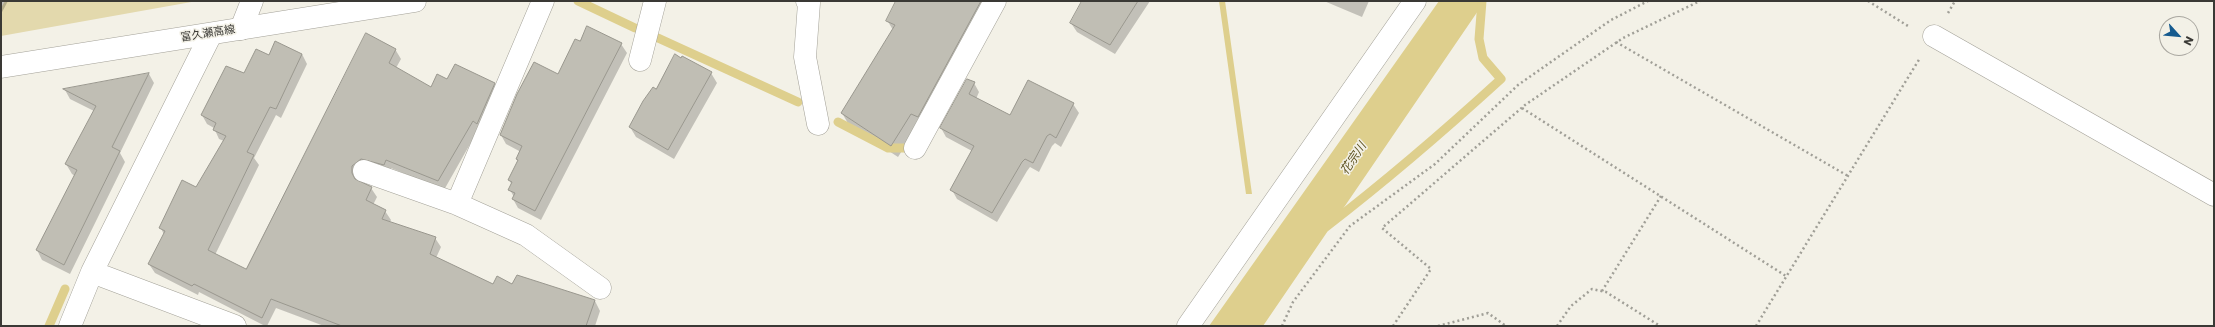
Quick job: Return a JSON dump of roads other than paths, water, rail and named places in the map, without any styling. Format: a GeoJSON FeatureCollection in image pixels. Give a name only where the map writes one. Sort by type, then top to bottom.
{"type":"FeatureCollection","features":[{"type":"Feature","properties":{"kind":"street"},"geometry":{"type":"LineString","coordinates":[[241,29],[252,1]]}},
{"type":"Feature","properties":{"kind":"street","name":"富久瀬高線"},"geometry":{"type":"LineString","coordinates":[[1,67],[415,1]]}},
{"type":"Feature","properties":{"kind":"street"},"geometry":{"type":"LineString","coordinates":[[457,204],[543,1]]}},
{"type":"Feature","properties":{"kind":"street"},"geometry":{"type":"LineString","coordinates":[[640,60],[655,1]]}},
{"type":"Feature","properties":{"kind":"street"},"geometry":{"type":"LineString","coordinates":[[807,1],[809,3],[805,57],[818,124]]}},
{"type":"Feature","properties":{"kind":"street"},"geometry":{"type":"LineString","coordinates":[[915,148],[995,1]]}},
{"type":"Feature","properties":{"kind":"street"},"geometry":{"type":"LineString","coordinates":[[1188,326],[1415,1]]}},
{"type":"Feature","properties":{"kind":"street"},"geometry":{"type":"LineString","coordinates":[[70,326],[92,272],[211,34]]}},
{"type":"Feature","properties":{"kind":"street"},"geometry":{"type":"LineString","coordinates":[[1932,38],[2214,194]]}},
{"type":"Feature","properties":{"kind":"street"},"geometry":{"type":"LineString","coordinates":[[364,171],[457,204],[526,235],[600,288]]}},
{"type":"Feature","properties":{"kind":"street"},"geometry":{"type":"LineString","coordinates":[[92,272],[235,326]]}},
{"type":"Feature","properties":{"kind":"water"},"geometry":{"type":"Polygon","coordinates":[[[1219,1],[1225,1],[1252,194],[1246,194],[1219,1]]]}},
{"type":"Feature","properties":{"kind":"water","name":"花宗川"},"geometry":{"type":"Polygon","coordinates":[[[1439,1],[1480,1],[1480,8],[1263,326],[1209,326],[1439,1]]]}},
{"type":"Feature","properties":{"kind":"waterway"},"geometry":{"type":"LineString","coordinates":[[578,1],[635,28]]}},
{"type":"Feature","properties":{"kind":"waterway"},"geometry":{"type":"LineString","coordinates":[[1326,227],[1415,155],[1501,79],[1483,58],[1479,39],[1482,1]]}},
{"type":"Feature","properties":{"kind":"waterway"},"geometry":{"type":"LineString","coordinates":[[658,38],[798,102]]}},
{"type":"Feature","properties":{"kind":"waterway"},"geometry":{"type":"LineString","coordinates":[[838,122],[888,148],[905,148]]}},
{"type":"Feature","properties":{"kind":"waterway"},"geometry":{"type":"LineString","coordinates":[[49,326],[65,289]]}}]}
